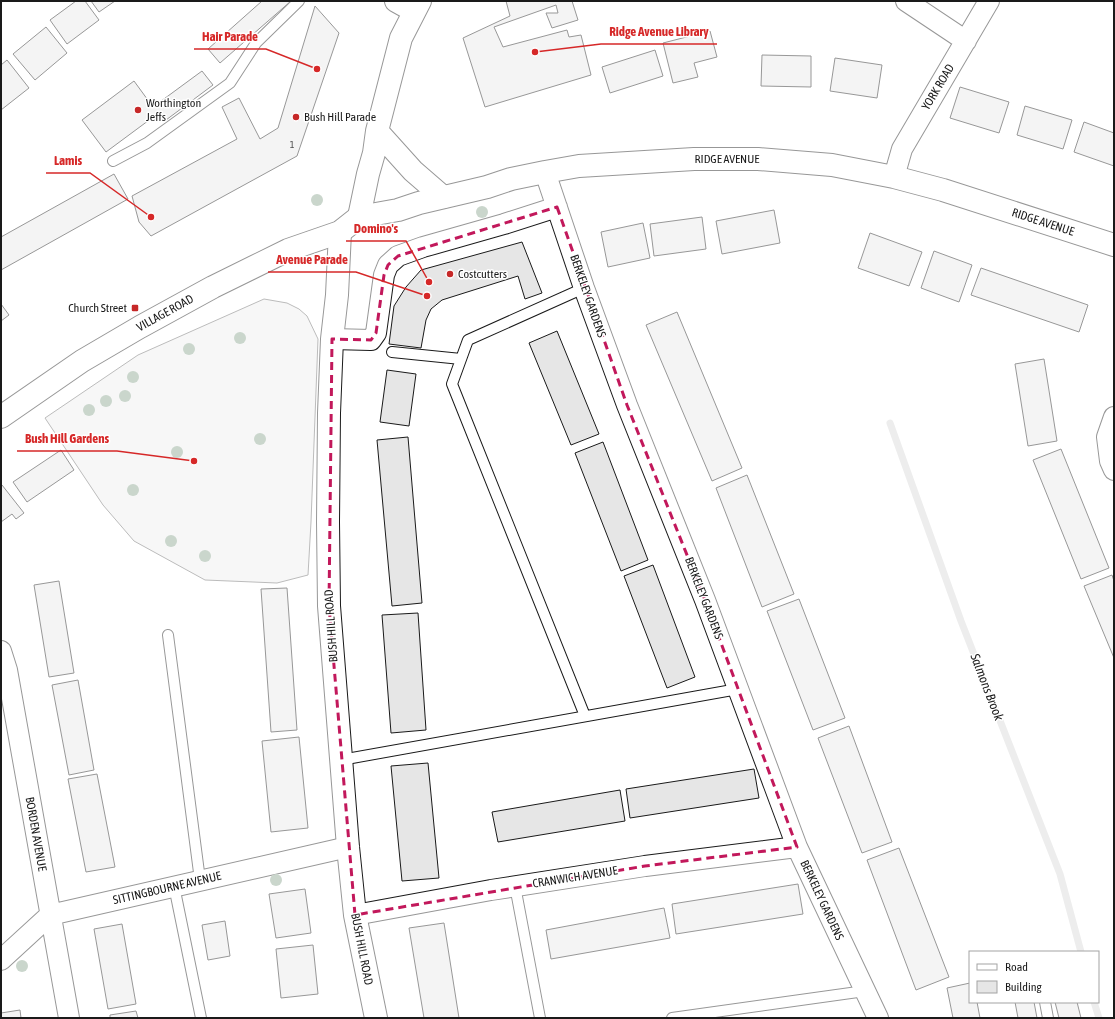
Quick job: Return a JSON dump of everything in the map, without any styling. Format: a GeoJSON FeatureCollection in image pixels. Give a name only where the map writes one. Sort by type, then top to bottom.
{"type":"FeatureCollection","features":[{"type":"Feature","properties":{"kind":"main road"},"geometry":{"type":"LineString","coordinates":[[359,217],[374,153],[377,131],[410,4]]}},
{"type":"Feature","properties":{"kind":"main road"},"geometry":{"type":"LineString","coordinates":[[377,131],[413,171],[443,197]]}},
{"type":"Feature","properties":{"kind":"main road","name":"RIDGE AVENUE"},"geometry":{"type":"LineString","coordinates":[[340,232],[359,217],[398,210],[419,203],[545,172],[579,166],[624,162],[694,159],[758,159],[832,165],[894,177],[944,190],[1114,245]]}},
{"type":"Feature","properties":{"kind":"main road","name":"BUSH HILL ROAD"},"geometry":{"type":"LineString","coordinates":[[340,232],[332,339],[328,506],[329,606],[348,847],[355,914],[376,1018]]}},
{"type":"Feature","properties":{"kind":"main road","name":"VILLAGE ROAD"},"geometry":{"type":"LineString","coordinates":[[1,417],[82,361],[213,287],[288,250],[340,232]]}},
{"type":"Feature","properties":{"kind":"street"},"geometry":{"type":"LineString","coordinates":[[906,1],[966,41]]}},
{"type":"Feature","properties":{"kind":"street","name":"YORK ROAD"},"geometry":{"type":"LineString","coordinates":[[894,177],[902,149],[989,1]]}},
{"type":"Feature","properties":{"kind":"street","name":"BERKELEY GARDENS"},"geometry":{"type":"LineString","coordinates":[[545,172],[584,288],[626,405],[705,600],[797,847],[878,1018]]}},
{"type":"Feature","properties":{"kind":"street"},"geometry":{"type":"LineString","coordinates":[[332,339],[371,340],[376,333],[384,275],[388,265],[398,256],[423,247],[557,207]]}},
{"type":"Feature","properties":{"kind":"street"},"geometry":{"type":"LineString","coordinates":[[1114,417],[1107,437],[1110,461],[1114,470]]}},
{"type":"Feature","properties":{"kind":"street","name":"BORDEN AVENUE"},"geometry":{"type":"LineString","coordinates":[[1,651],[7,670],[69,1018]]}},
{"type":"Feature","properties":{"kind":"street","name":"SITTINGBOURNE AVENUE"},"geometry":{"type":"LineString","coordinates":[[1,960],[50,915],[348,847]]}},
{"type":"Feature","properties":{"kind":"street","name":"CRANWICH AVENUE"},"geometry":{"type":"LineString","coordinates":[[355,914],[515,886],[645,866],[797,847]]}},
{"type":"Feature","properties":{"kind":"lane"},"geometry":{"type":"LineString","coordinates":[[113,161],[146,143],[230,83],[256,43],[299,1]]}},
{"type":"Feature","properties":{"kind":"lane"},"geometry":{"type":"LineString","coordinates":[[584,288],[468,340],[452,384],[585,716]]}},
{"type":"Feature","properties":{"kind":"lane"},"geometry":{"type":"LineString","coordinates":[[392,352],[461,359]]}},
{"type":"Feature","properties":{"kind":"lane"},"geometry":{"type":"LineString","coordinates":[[168,635],[200,880]]}},
{"type":"Feature","properties":{"kind":"lane"},"geometry":{"type":"LineString","coordinates":[[341,760],[738,689]]}},
{"type":"Feature","properties":{"kind":"lane"},"geometry":{"type":"LineString","coordinates":[[174,886],[201,1018]]}},
{"type":"Feature","properties":{"kind":"lane"},"geometry":{"type":"LineString","coordinates":[[515,886],[540,1018]]}},
{"type":"Feature","properties":{"kind":"lane"},"geometry":{"type":"LineString","coordinates":[[672,1018],[865,991]]}},
{"type":"Feature","properties":{"kind":"lane"},"geometry":{"type":"LineString","coordinates":[[1045,1003],[1048,1018]]}},
{"type":"Feature","properties":{"kind":"highlighted area"},"geometry":{"type":"Polygon","coordinates":[[[557,207],[627,405],[705,600],[797,847],[645,866],[355,915],[329,606],[332,339],[371,340],[376,333],[384,275],[388,265],[398,256],[557,207]]]}},
{"type":"Feature","properties":{"kind":"shaded area"},"geometry":{"type":"Polygon","coordinates":[[[264,299],[287,303],[299,309],[307,316],[318,339],[308,575],[277,583],[205,580],[134,541],[103,505],[45,418],[138,355],[264,299]]]}},
{"type":"Feature","properties":{"kind":"building"},"geometry":{"type":"Polygon","coordinates":[[[76,1],[85,1],[99,20],[67,44],[50,20],[76,1]]]}},
{"type":"Feature","properties":{"kind":"building"},"geometry":{"type":"Polygon","coordinates":[[[91,1],[115,1],[99,12],[91,1]]]}},
{"type":"Feature","properties":{"kind":"building"},"geometry":{"type":"Polygon","coordinates":[[[262,1],[291,1],[220,63],[208,49],[262,1]]]}},
{"type":"Feature","properties":{"kind":"building"},"geometry":{"type":"Polygon","coordinates":[[[506,1],[572,1],[578,20],[552,28],[546,13],[558,13],[556,5],[494,27],[503,47],[567,30],[569,37],[581,35],[591,75],[485,107],[463,38],[510,16],[506,1]]]}},
{"type":"Feature","properties":{"kind":"building","name":"Bush Hill Parade"},"geometry":{"type":"Polygon","coordinates":[[[315,6],[339,33],[297,156],[151,236],[139,222],[132,196],[237,139],[222,107],[239,98],[260,139],[278,128],[315,6]]]}},
{"type":"Feature","properties":{"kind":"building"},"geometry":{"type":"Polygon","coordinates":[[[46,27],[67,53],[35,80],[13,54],[46,27]]]}},
{"type":"Feature","properties":{"kind":"building"},"geometry":{"type":"Polygon","coordinates":[[[710,31],[717,57],[694,63],[698,77],[673,83],[663,43],[710,31]]]}},
{"type":"Feature","properties":{"kind":"building"},"geometry":{"type":"Polygon","coordinates":[[[655,50],[663,76],[610,93],[602,67],[655,50]]]}},
{"type":"Feature","properties":{"kind":"building"},"geometry":{"type":"Polygon","coordinates":[[[762,55],[811,56],[811,87],[761,86],[762,55]]]}},
{"type":"Feature","properties":{"kind":"building"},"geometry":{"type":"Polygon","coordinates":[[[835,58],[882,65],[877,98],[830,91],[835,58]]]}},
{"type":"Feature","properties":{"kind":"building"},"geometry":{"type":"Polygon","coordinates":[[[7,60],[29,88],[1,110],[1,65],[7,60]]]}},
{"type":"Feature","properties":{"kind":"building","name":"Worthington Jeffs"},"geometry":{"type":"Polygon","coordinates":[[[202,71],[213,85],[166,120],[160,112],[106,152],[82,120],[134,81],[153,107],[202,71]]]}},
{"type":"Feature","properties":{"kind":"building"},"geometry":{"type":"Polygon","coordinates":[[[960,87],[1009,102],[999,133],[950,118],[960,87]]]}},
{"type":"Feature","properties":{"kind":"building"},"geometry":{"type":"Polygon","coordinates":[[[1025,106],[1072,120],[1063,149],[1017,135],[1025,106]]]}},
{"type":"Feature","properties":{"kind":"building"},"geometry":{"type":"Polygon","coordinates":[[[1084,122],[1114,133],[1114,166],[1074,152],[1084,122]]]}},
{"type":"Feature","properties":{"kind":"building"},"geometry":{"type":"Polygon","coordinates":[[[114,174],[128,199],[1,270],[1,237],[114,174]]]}},
{"type":"Feature","properties":{"kind":"building"},"geometry":{"type":"Polygon","coordinates":[[[774,210],[780,243],[722,254],[716,221],[774,210]]]}},
{"type":"Feature","properties":{"kind":"building"},"geometry":{"type":"Polygon","coordinates":[[[702,217],[706,249],[654,256],[650,224],[702,217]]]}},
{"type":"Feature","properties":{"kind":"building"},"geometry":{"type":"Polygon","coordinates":[[[643,223],[650,258],[608,267],[601,232],[643,223]]]}},
{"type":"Feature","properties":{"kind":"building"},"geometry":{"type":"Polygon","coordinates":[[[870,233],[922,252],[909,286],[858,268],[870,233]]]}},
{"type":"Feature","properties":{"kind":"building"},"geometry":{"type":"Polygon","coordinates":[[[522,242],[542,293],[525,299],[518,276],[442,300],[431,309],[426,320],[421,348],[389,344],[394,306],[406,287],[421,270],[522,242]]]}},
{"type":"Feature","properties":{"kind":"building"},"geometry":{"type":"Polygon","coordinates":[[[934,251],[972,265],[959,302],[921,288],[934,251]]]}},
{"type":"Feature","properties":{"kind":"building"},"geometry":{"type":"Polygon","coordinates":[[[981,268],[1088,305],[1079,332],[971,295],[981,268]]]}},
{"type":"Feature","properties":{"kind":"building"},"geometry":{"type":"Polygon","coordinates":[[[1,304],[9,315],[1,321],[1,304]]]}},
{"type":"Feature","properties":{"kind":"building"},"geometry":{"type":"Polygon","coordinates":[[[677,312],[742,468],[712,481],[646,325],[677,312]]]}},
{"type":"Feature","properties":{"kind":"building"},"geometry":{"type":"Polygon","coordinates":[[[557,331],[599,434],[571,445],[529,343],[557,331]]]}},
{"type":"Feature","properties":{"kind":"building"},"geometry":{"type":"Polygon","coordinates":[[[1044,359],[1057,441],[1028,446],[1015,364],[1044,359]]]}},
{"type":"Feature","properties":{"kind":"building"},"geometry":{"type":"Polygon","coordinates":[[[387,370],[416,374],[409,426],[380,422],[387,370]]]}},
{"type":"Feature","properties":{"kind":"building"},"geometry":{"type":"Polygon","coordinates":[[[408,437],[422,603],[392,606],[377,440],[408,437]]]}},
{"type":"Feature","properties":{"kind":"building"},"geometry":{"type":"Polygon","coordinates":[[[603,442],[648,560],[621,571],[575,453],[603,442]]]}},
{"type":"Feature","properties":{"kind":"building"},"geometry":{"type":"Polygon","coordinates":[[[1061,449],[1109,568],[1081,579],[1033,460],[1061,449]]]}},
{"type":"Feature","properties":{"kind":"building"},"geometry":{"type":"Polygon","coordinates":[[[61,450],[74,470],[27,502],[13,482],[61,450]]]}},
{"type":"Feature","properties":{"kind":"building"},"geometry":{"type":"Polygon","coordinates":[[[747,475],[794,594],[762,607],[716,488],[747,475]]]}},
{"type":"Feature","properties":{"kind":"building"},"geometry":{"type":"Polygon","coordinates":[[[2,485],[24,513],[16,519],[12,514],[1,522],[1,486],[2,485]]]}},
{"type":"Feature","properties":{"kind":"building"},"geometry":{"type":"Polygon","coordinates":[[[653,565],[695,677],[667,688],[624,576],[653,565]]]}},
{"type":"Feature","properties":{"kind":"building"},"geometry":{"type":"Polygon","coordinates":[[[1112,575],[1114,581],[1114,658],[1084,586],[1112,575]]]}},
{"type":"Feature","properties":{"kind":"building"},"geometry":{"type":"Polygon","coordinates":[[[59,581],[74,673],[49,677],[34,585],[59,581]]]}},
{"type":"Feature","properties":{"kind":"building"},"geometry":{"type":"Polygon","coordinates":[[[287,588],[297,730],[271,732],[261,589],[287,588]]]}},
{"type":"Feature","properties":{"kind":"building"},"geometry":{"type":"Polygon","coordinates":[[[799,599],[845,718],[813,730],[767,611],[799,599]]]}},
{"type":"Feature","properties":{"kind":"building"},"geometry":{"type":"Polygon","coordinates":[[[418,613],[426,730],[391,733],[382,615],[418,613]]]}},
{"type":"Feature","properties":{"kind":"building"},"geometry":{"type":"Polygon","coordinates":[[[78,680],[94,770],[69,775],[52,685],[78,680]]]}},
{"type":"Feature","properties":{"kind":"building"},"geometry":{"type":"Polygon","coordinates":[[[849,726],[892,842],[862,853],[818,738],[849,726]]]}},
{"type":"Feature","properties":{"kind":"building"},"geometry":{"type":"Polygon","coordinates":[[[299,737],[308,828],[271,832],[262,741],[299,737]]]}},
{"type":"Feature","properties":{"kind":"building"},"geometry":{"type":"Polygon","coordinates":[[[428,763],[439,878],[402,881],[391,766],[428,763]]]}},
{"type":"Feature","properties":{"kind":"building"},"geometry":{"type":"Polygon","coordinates":[[[754,769],[759,798],[630,818],[626,789],[754,769]]]}},
{"type":"Feature","properties":{"kind":"building"},"geometry":{"type":"Polygon","coordinates":[[[97,774],[115,867],[86,872],[68,779],[97,774]]]}},
{"type":"Feature","properties":{"kind":"building"},"geometry":{"type":"Polygon","coordinates":[[[620,790],[625,821],[498,842],[492,812],[620,790]]]}},
{"type":"Feature","properties":{"kind":"building"},"geometry":{"type":"Polygon","coordinates":[[[899,848],[949,977],[916,990],[867,860],[899,848]]]}},
{"type":"Feature","properties":{"kind":"building"},"geometry":{"type":"Polygon","coordinates":[[[798,884],[803,914],[676,934],[672,904],[798,884]]]}},
{"type":"Feature","properties":{"kind":"building"},"geometry":{"type":"Polygon","coordinates":[[[305,889],[311,933],[276,938],[269,894],[305,889]]]}},
{"type":"Feature","properties":{"kind":"building"},"geometry":{"type":"Polygon","coordinates":[[[664,908],[670,938],[551,959],[546,930],[664,908]]]}},
{"type":"Feature","properties":{"kind":"building"},"geometry":{"type":"Polygon","coordinates":[[[225,921],[230,956],[208,960],[202,925],[225,921]]]}},
{"type":"Feature","properties":{"kind":"building"},"geometry":{"type":"Polygon","coordinates":[[[444,923],[459,1018],[424,1018],[409,928],[444,923]]]}},
{"type":"Feature","properties":{"kind":"building"},"geometry":{"type":"Polygon","coordinates":[[[122,924],[136,1004],[108,1009],[94,929],[122,924]]]}},
{"type":"Feature","properties":{"kind":"building"},"geometry":{"type":"Polygon","coordinates":[[[313,945],[318,994],[281,998],[276,949],[313,945]]]}},
{"type":"Feature","properties":{"kind":"building"},"geometry":{"type":"Polygon","coordinates":[[[969,983],[969,1003],[977,1003],[980,1018],[953,1018],[947,988],[969,983]]]}},
{"type":"Feature","properties":{"kind":"building"},"geometry":{"type":"Polygon","coordinates":[[[1015,1003],[1034,1003],[1037,1018],[1018,1018],[1015,1003]]]}},
{"type":"Feature","properties":{"kind":"building"},"geometry":{"type":"Polygon","coordinates":[[[1055,1003],[1077,1003],[1081,1018],[1059,1018],[1055,1003]]]}},
{"type":"Feature","properties":{"kind":"building"},"geometry":{"type":"Polygon","coordinates":[[[20,1010],[21,1018],[1,1018],[1,1013],[20,1010]]]}},
{"type":"Feature","properties":{"kind":"building"},"geometry":{"type":"Polygon","coordinates":[[[136,1011],[138,1018],[110,1018],[110,1015],[136,1011]]]}},
{"type":"Feature","properties":{"kind":"waterway","name":"Salmons Brook"},"geometry":{"type":"LineString","coordinates":[[890,423],[961,621],[1060,874],[1081,951]]}},
{"type":"Feature","properties":{"kind":"waterway","name":"Salmons Brook"},"geometry":{"type":"LineString","coordinates":[[1094,1003],[1099,1018]]}},
{"type":"Feature","properties":{"kind":"place","name":"Ridge Avenue Library"},"geometry":{"type":"Point","coordinates":[535,52]}},
{"type":"Feature","properties":{"kind":"place","name":"Hair Parade"},"geometry":{"type":"Point","coordinates":[317,69]}},
{"type":"Feature","properties":{"kind":"place","name":"Worthington Jeffs"},"geometry":{"type":"Point","coordinates":[138,110]}},
{"type":"Feature","properties":{"kind":"place","name":"Bush Hill Parade"},"geometry":{"type":"Point","coordinates":[296,117]}},
{"type":"Feature","properties":{"kind":"place","name":"Lamis"},"geometry":{"type":"Point","coordinates":[151,217]}},
{"type":"Feature","properties":{"kind":"place","name":"Costcutters"},"geometry":{"type":"Point","coordinates":[450,274]}},
{"type":"Feature","properties":{"kind":"place","name":"Domino's"},"geometry":{"type":"Point","coordinates":[429,282]}},
{"type":"Feature","properties":{"kind":"place","name":"Avenue Parade"},"geometry":{"type":"Point","coordinates":[427,296]}},
{"type":"Feature","properties":{"kind":"place","name":"Church Street"},"geometry":{"type":"Point","coordinates":[135,308]}},
{"type":"Feature","properties":{"kind":"place","name":"Bush Hill Gardens"},"geometry":{"type":"Point","coordinates":[194,461]}}]}
